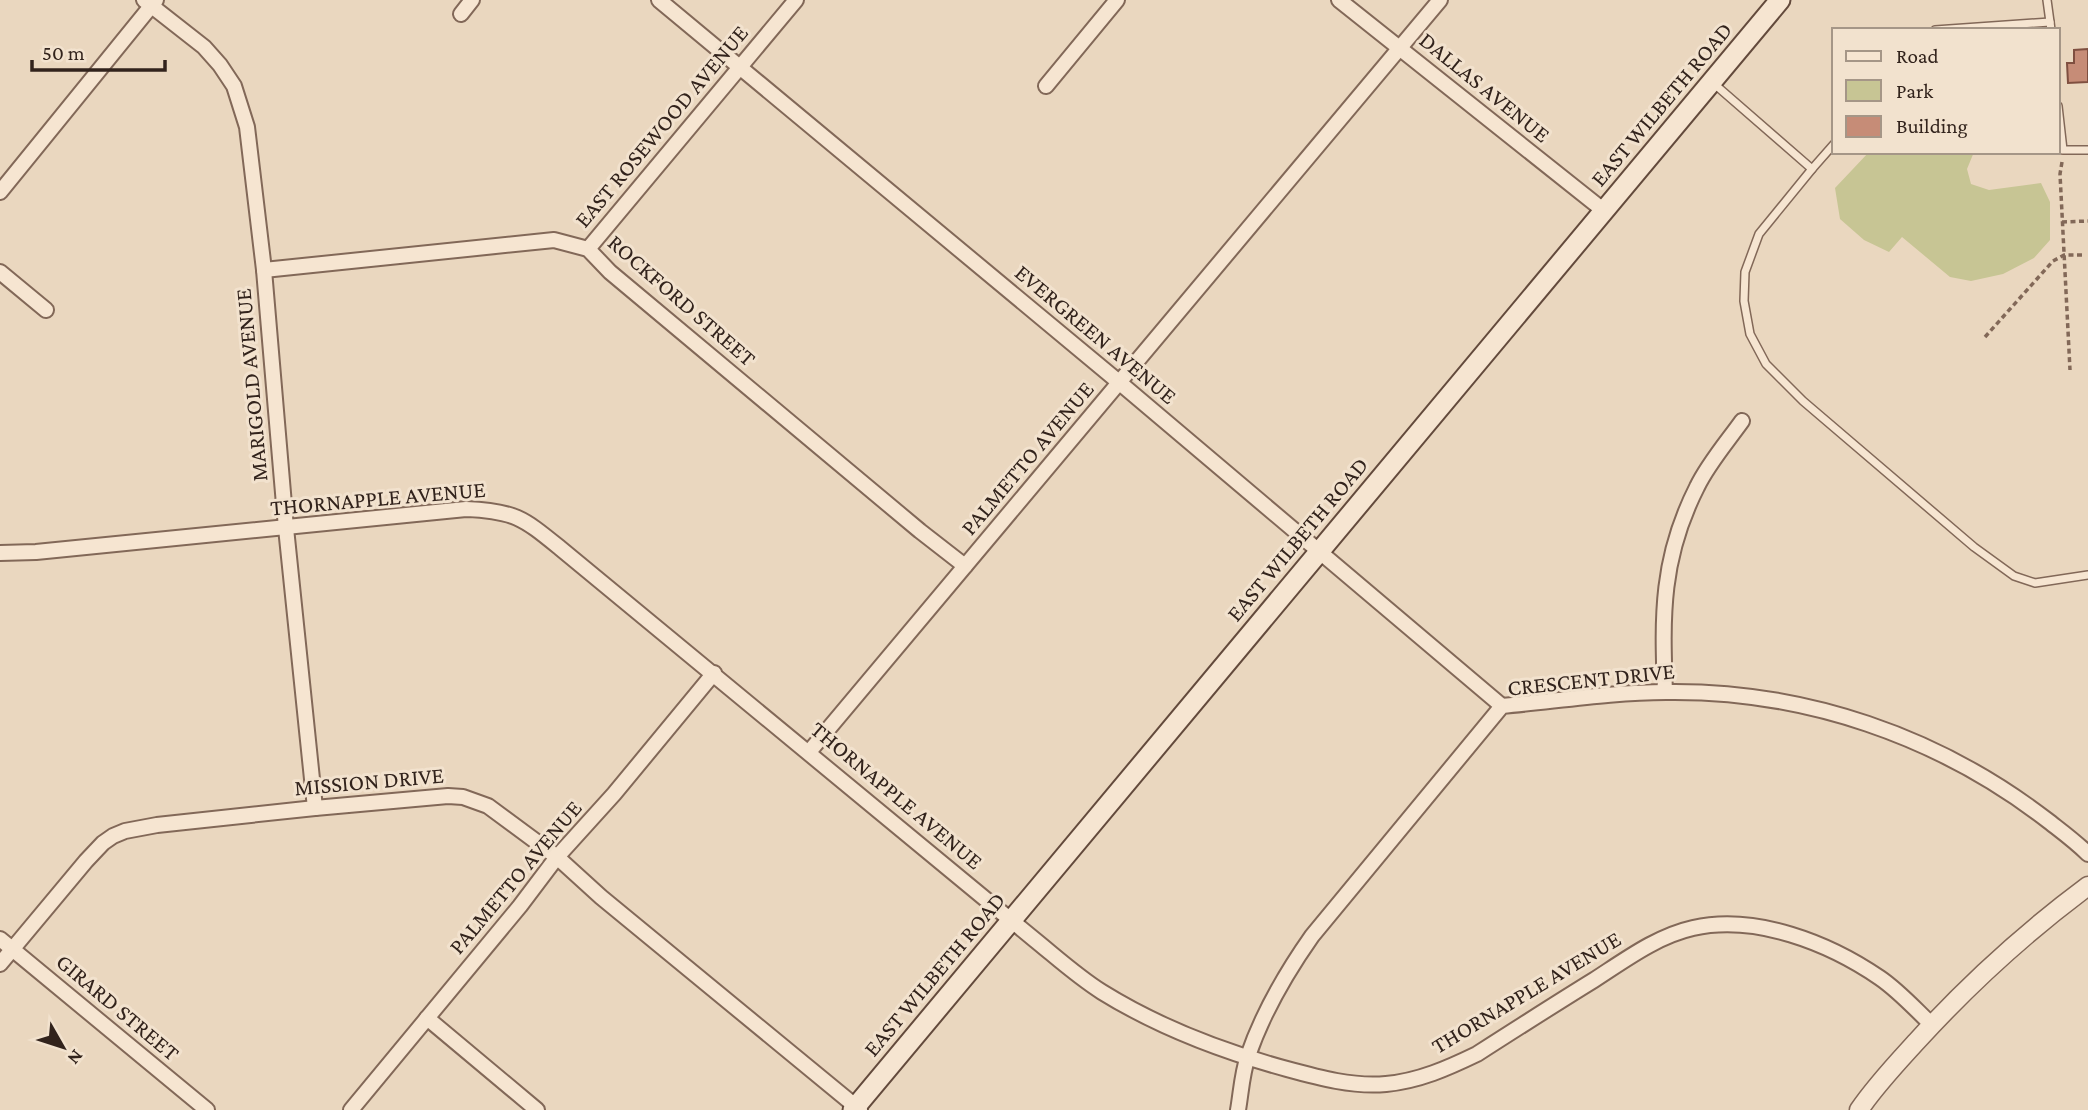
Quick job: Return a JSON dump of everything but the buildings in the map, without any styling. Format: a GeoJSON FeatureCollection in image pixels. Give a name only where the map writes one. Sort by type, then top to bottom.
{"type":"FeatureCollection","features":[{"type":"Feature","properties":{"kind":"main road","name":"EAST WILBETH ROAD"},"geometry":{"type":"LineString","coordinates":[[856,1109],[1010,919],[1780,0]]}},
{"type":"Feature","properties":{"kind":"street"},"geometry":{"type":"LineString","coordinates":[[461,14],[472,0]]}},
{"type":"Feature","properties":{"kind":"street","name":"EVERGREEN AVENUE"},"geometry":{"type":"LineString","coordinates":[[659,0],[1120,383],[1502,706]]}},
{"type":"Feature","properties":{"kind":"street","name":"EAST ROSEWOOD AVENUE"},"geometry":{"type":"LineString","coordinates":[[588,249],[796,0]]}},
{"type":"Feature","properties":{"kind":"street"},"geometry":{"type":"LineString","coordinates":[[1046,86],[1118,0]]}},
{"type":"Feature","properties":{"kind":"street","name":"DALLAS AVENUE"},"geometry":{"type":"LineString","coordinates":[[1339,0],[1603,210]]}},
{"type":"Feature","properties":{"kind":"street","name":"PALMETTO AVENUE"},"geometry":{"type":"LineString","coordinates":[[809,752],[1440,0]]}},
{"type":"Feature","properties":{"kind":"street"},"geometry":{"type":"LineString","coordinates":[[0,192],[150,2]]}},
{"type":"Feature","properties":{"kind":"street","name":"MARIGOLD AVENUE"},"geometry":{"type":"LineString","coordinates":[[150,2],[204,47],[220,65],[234,86],[247,127],[264,271],[286,528],[315,808]]}},
{"type":"Feature","properties":{"kind":"street","name":"ROCKFORD STREET"},"geometry":{"type":"LineString","coordinates":[[264,271],[554,240],[588,249],[642,299],[965,566]]}},
{"type":"Feature","properties":{"kind":"street"},"geometry":{"type":"LineString","coordinates":[[0,272],[46,310]]}},
{"type":"Feature","properties":{"kind":"street"},"geometry":{"type":"LineString","coordinates":[[1665,692],[1662,619],[1671,554],[1697,487],[1742,421]]}},
{"type":"Feature","properties":{"kind":"street","name":"THORNAPPLE AVENUE"},"geometry":{"type":"LineString","coordinates":[[0,553],[36,552],[466,509],[509,514],[541,533],[1101,992],[1153,1022],[1192,1039],[1247,1058],[1338,1082],[1387,1084],[1420,1078],[1450,1067],[1477,1054],[1648,946],[1694,928],[1732,925],[1795,936],[1860,965],[1883,980],[1932,1025]]}},
{"type":"Feature","properties":{"kind":"street","name":"PALMETTO AVENUE"},"geometry":{"type":"LineString","coordinates":[[351,1110],[520,906],[556,857],[614,794],[714,673]]}},
{"type":"Feature","properties":{"kind":"street","name":"CRESCENT DRIVE"},"geometry":{"type":"LineString","coordinates":[[1238,1110],[1247,1058],[1275,994],[1312,936],[1502,706],[1665,692],[1728,693],[1783,701],[1851,717],[1893,732],[1957,761],[2017,797],[2088,854]]}},
{"type":"Feature","properties":{"kind":"street","name":"MISSION DRIVE"},"geometry":{"type":"LineString","coordinates":[[0,964],[86,861],[113,836],[125,831],[315,808],[448,796],[463,797],[488,806],[556,857],[856,1109]]}},
{"type":"Feature","properties":{"kind":"street"},"geometry":{"type":"LineString","coordinates":[[1859,1110],[1888,1073],[1973,983],[2037,926],[2088,887]]}},
{"type":"Feature","properties":{"kind":"street","name":"GIRARD STREET"},"geometry":{"type":"LineString","coordinates":[[0,939],[207,1110]]}},
{"type":"Feature","properties":{"kind":"street"},"geometry":{"type":"LineString","coordinates":[[427,1018],[537,1110]]}},
{"type":"Feature","properties":{"kind":"lane"},"geometry":{"type":"LineString","coordinates":[[1992,28],[2050,26],[2047,0]]}},
{"type":"Feature","properties":{"kind":"lane"},"geometry":{"type":"LineString","coordinates":[[1711,82],[1812,170]]}},
{"type":"Feature","properties":{"kind":"lane"},"geometry":{"type":"LineString","coordinates":[[2060,121],[2064,150],[2088,150]]}},
{"type":"Feature","properties":{"kind":"lane"},"geometry":{"type":"LineString","coordinates":[[1832,146],[1759,234],[1745,272],[1744,301],[1750,334],[1766,364],[1803,401],[1974,547],[2014,576],[2035,583],[2088,575]]}},
{"type":"Feature","properties":{"kind":"path"},"geometry":{"type":"LineString","coordinates":[[2064,150],[2060,174],[2070,370]]}},
{"type":"Feature","properties":{"kind":"path"},"geometry":{"type":"LineString","coordinates":[[2062,222],[2088,221]]}},
{"type":"Feature","properties":{"kind":"path"},"geometry":{"type":"LineString","coordinates":[[1985,337],[2053,261],[2064,254],[2085,255]]}},
{"type":"Feature","properties":{"kind":"green space"},"geometry":{"type":"Polygon","coordinates":[[[1867,154],[1973,154],[1967,169],[1971,184],[1989,190],[2041,183],[2050,202],[2050,240],[2034,258],[2003,274],[1971,281],[1950,277],[1902,237],[1889,252],[1864,240],[1840,219],[1835,188],[1867,154]]]}}]}
